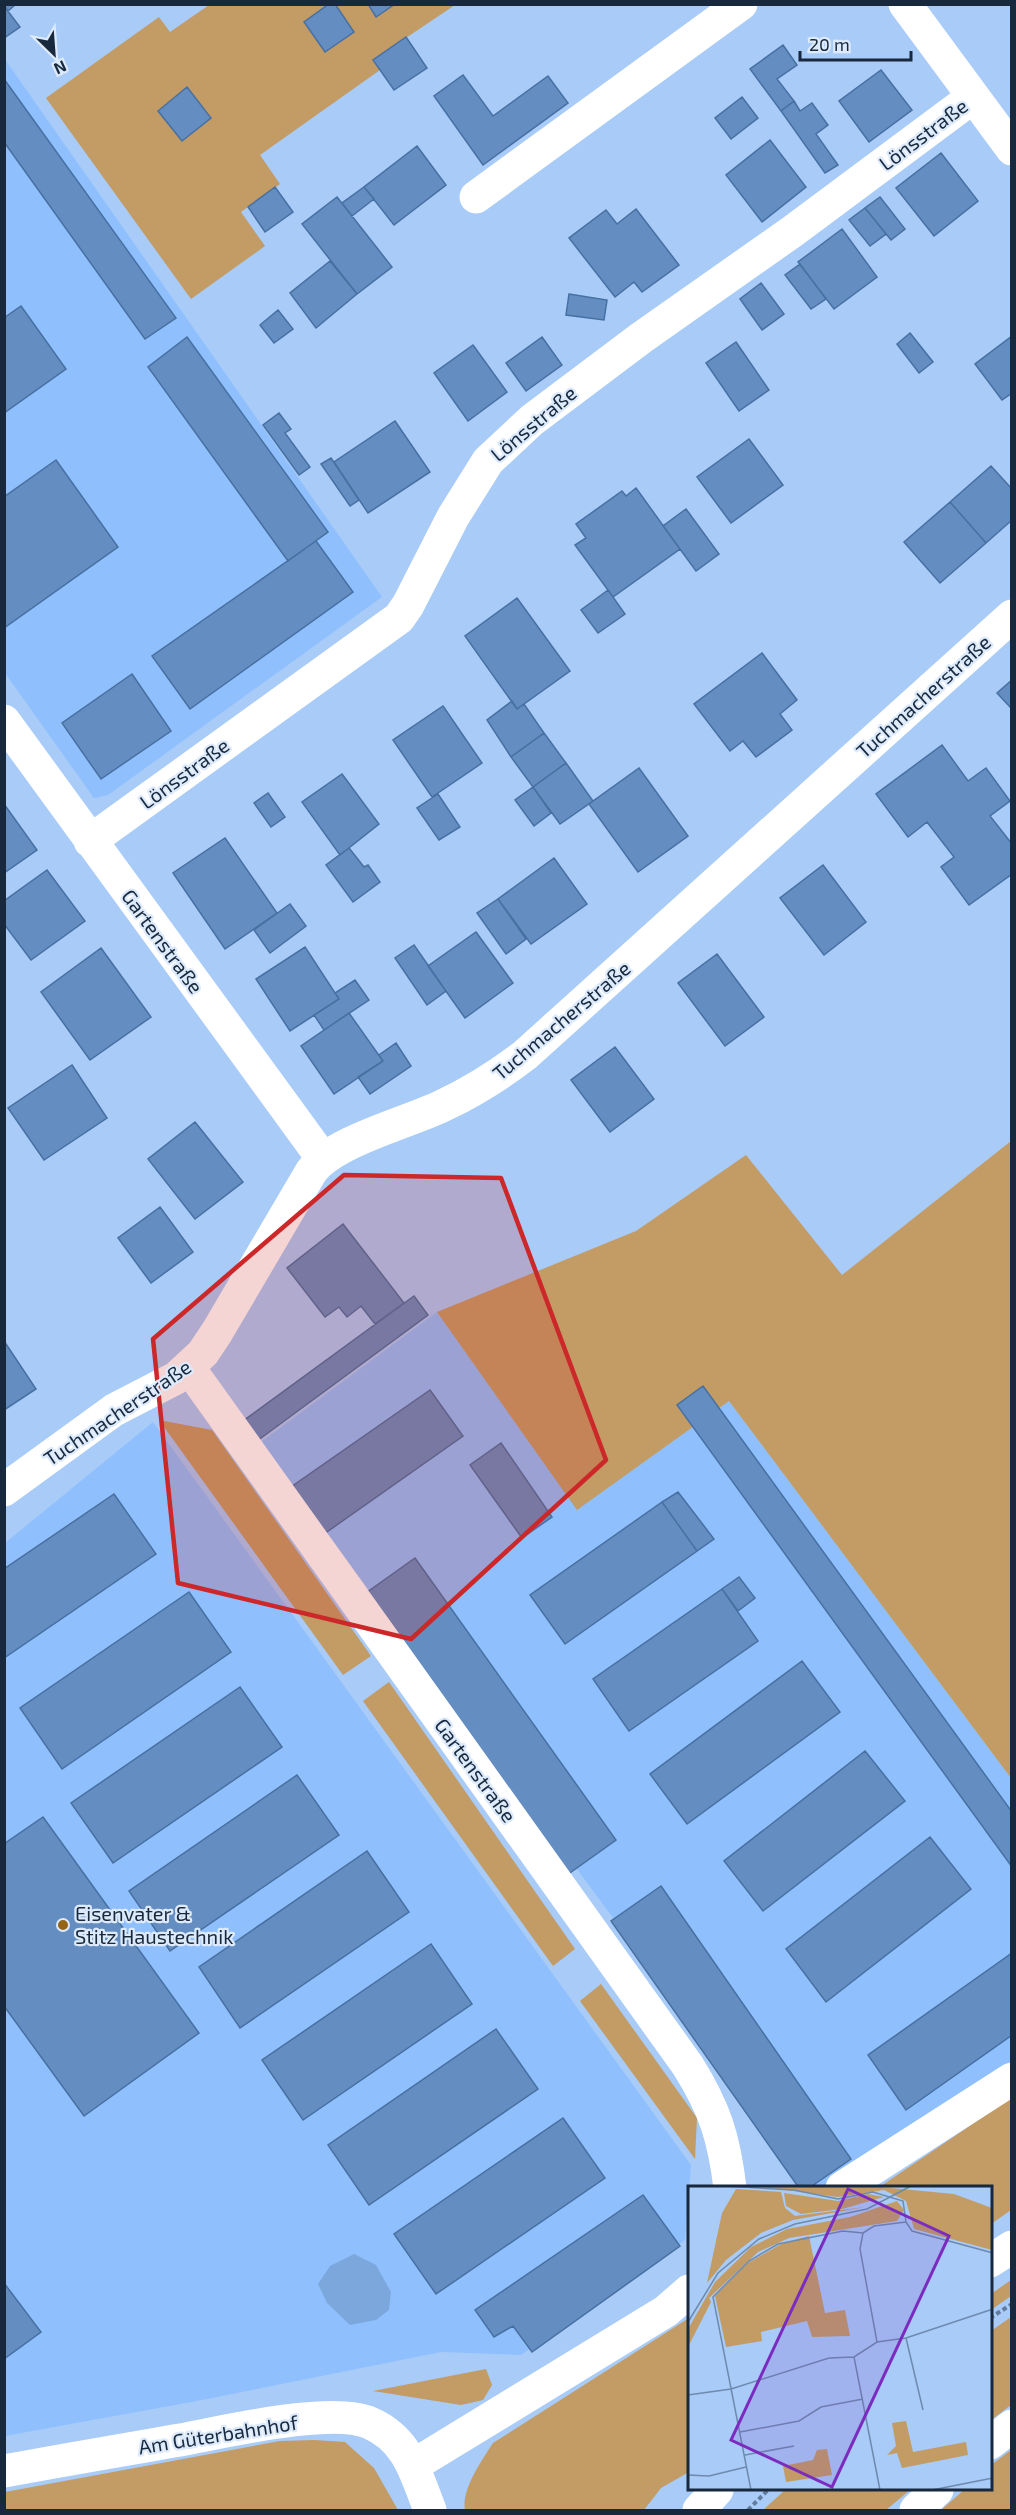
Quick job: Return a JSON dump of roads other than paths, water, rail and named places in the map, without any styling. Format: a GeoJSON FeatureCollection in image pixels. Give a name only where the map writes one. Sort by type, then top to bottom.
{"type":"FeatureCollection","features":[{"type":"Feature","properties":{"kind":"street"},"geometry":{"type":"LineString","coordinates":[[476,197],[741,4]]}},
{"type":"Feature","properties":{"kind":"street","name":"Lönsstraße"},"geometry":{"type":"LineString","coordinates":[[905,4],[1011,149]]}},
{"type":"Feature","properties":{"kind":"street","name":"Lönsstraße"},"geometry":{"type":"LineString","coordinates":[[90,841],[399,618],[408,605],[453,517],[488,461],[532,420],[973,97]]}},
{"type":"Feature","properties":{"kind":"street","name":"Tuchmacherstraße"},"geometry":{"type":"LineString","coordinates":[[4,1490],[114,1410],[176,1378],[189,1368],[203,1353],[217,1332],[311,1172],[322,1159],[344,1147],[442,1106],[482,1085],[518,1061],[1011,616]]}},
{"type":"Feature","properties":{"kind":"street","name":"Gartenstraße"},"geometry":{"type":"LineString","coordinates":[[4,722],[322,1159]]}},
{"type":"Feature","properties":{"kind":"street","name":"Gartenstraße"},"geometry":{"type":"LineString","coordinates":[[189,1368],[688,2066],[708,2098],[720,2128],[730,2186]]}},
{"type":"Feature","properties":{"kind":"street"},"geometry":{"type":"LineString","coordinates":[[845,2186],[1011,2079]]}},
{"type":"Feature","properties":{"kind":"street"},"geometry":{"type":"LineString","coordinates":[[992,2260],[1011,2247]]}},
{"type":"Feature","properties":{"kind":"street"},"geometry":{"type":"LineString","coordinates":[[430,2511],[414,2464],[666,2311],[688,2292]]}},
{"type":"Feature","properties":{"kind":"street","name":"Am Güterbahnhof"},"geometry":{"type":"LineString","coordinates":[[4,2471],[268,2424],[331,2417],[352,2417],[371,2423],[403,2447],[414,2464]]}},
{"type":"Feature","properties":{"kind":"street"},"geometry":{"type":"LineString","coordinates":[[992,2441],[1011,2426]]}},
{"type":"Feature","properties":{"kind":"street"},"geometry":{"type":"LineString","coordinates":[[916,2511],[936,2491]]}},
{"type":"Feature","properties":{"kind":"place","name":"Eisenvater & Stitz Haustechnik"},"geometry":{"type":"Point","coordinates":[63,1925]}}]}
